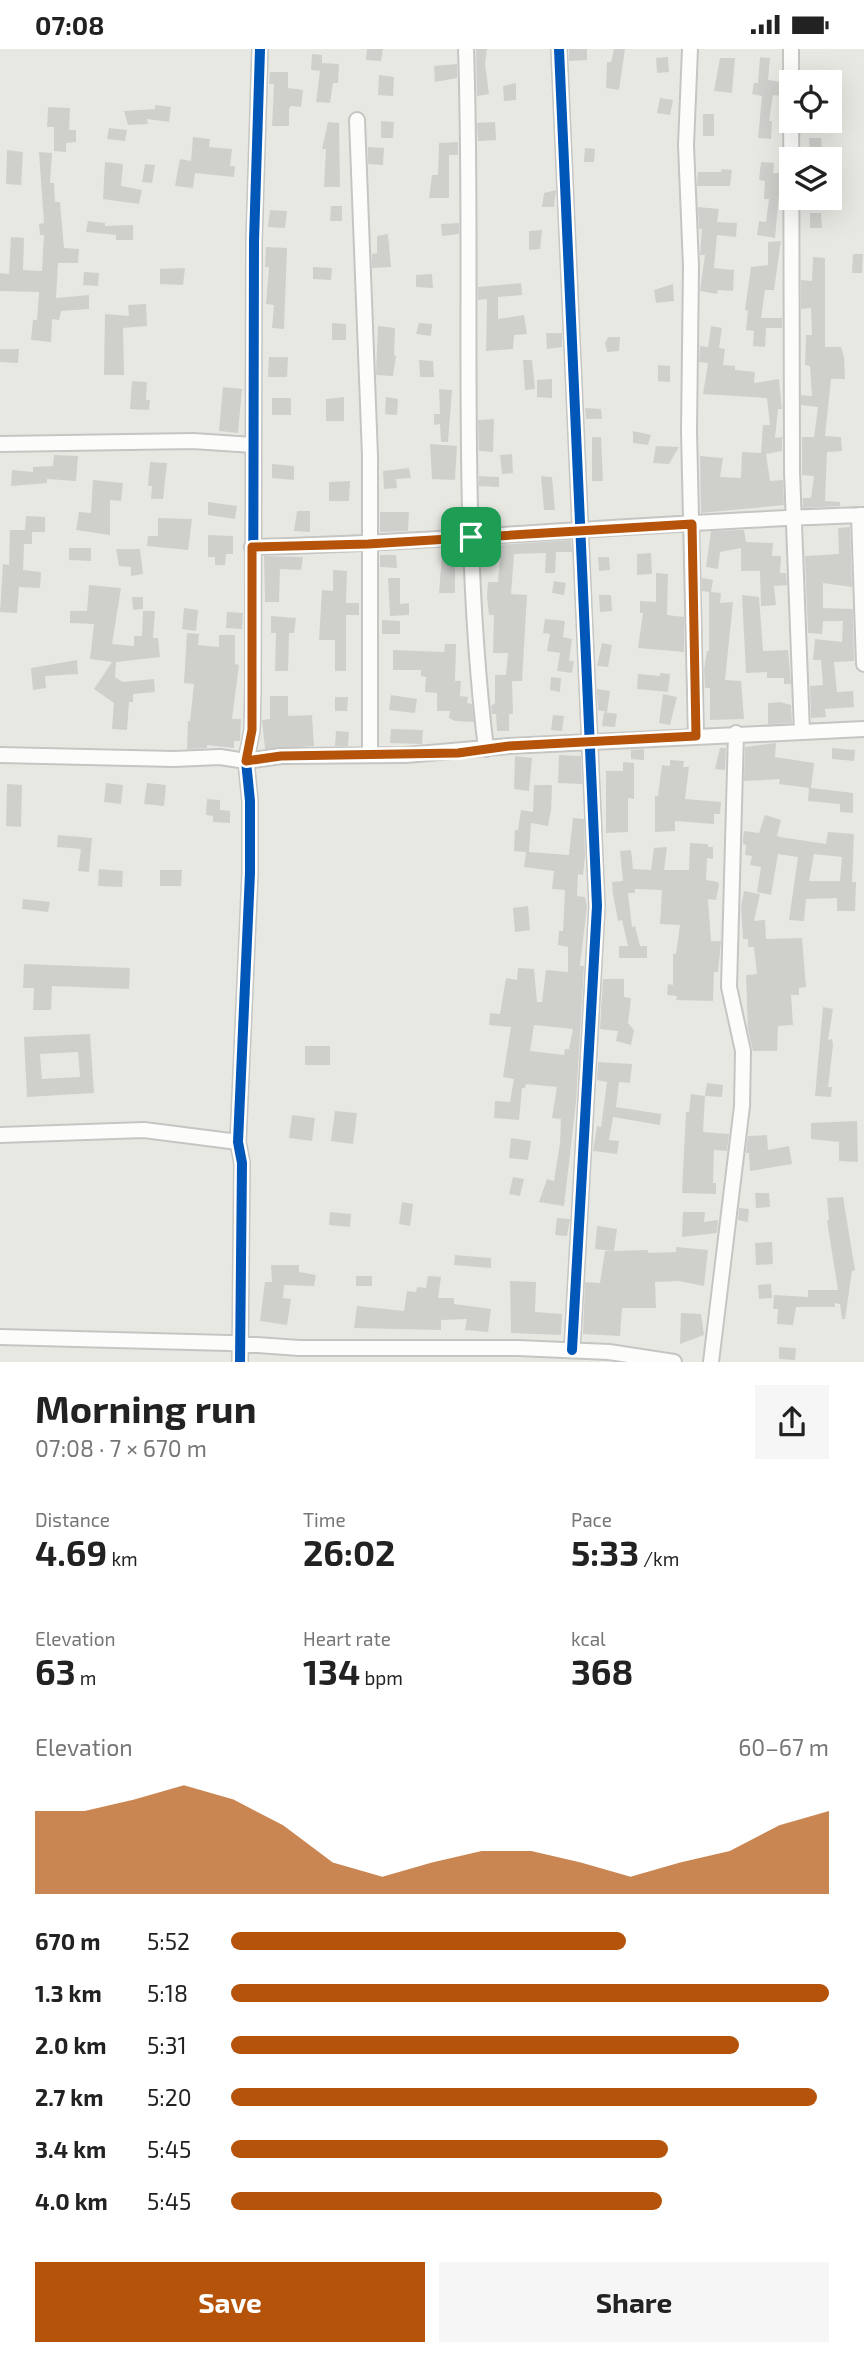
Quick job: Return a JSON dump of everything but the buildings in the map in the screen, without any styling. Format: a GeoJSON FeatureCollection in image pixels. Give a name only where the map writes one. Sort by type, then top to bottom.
{"type":"FeatureCollection","features":[{"type":"Feature","properties":{"kind":"street"},"geometry":{"type":"LineString","coordinates":[[240,1362],[242,1163],[238,1142],[250,873],[250,801],[246,761],[252,730],[253,445],[260,49]]}},
{"type":"Feature","properties":{"kind":"street"},"geometry":{"type":"LineString","coordinates":[[466,49],[471,537],[478,684],[486,749]]}},
{"type":"Feature","properties":{"kind":"street"},"geometry":{"type":"LineString","coordinates":[[559,49],[578,529],[595,832],[596,963],[577,1231],[572,1350]]}},
{"type":"Feature","properties":{"kind":"street"},"geometry":{"type":"LineString","coordinates":[[690,49],[686,145],[691,266],[689,431],[696,736]]}},
{"type":"Feature","properties":{"kind":"street"},"geometry":{"type":"LineString","coordinates":[[791,49],[794,519],[802,732]]}},
{"type":"Feature","properties":{"kind":"street"},"geometry":{"type":"LineString","coordinates":[[358,120],[369,391],[370,755]]}},
{"type":"Feature","properties":{"kind":"street"},"geometry":{"type":"LineString","coordinates":[[0,444],[194,441],[253,445]]}},
{"type":"Feature","properties":{"kind":"street"},"geometry":{"type":"LineString","coordinates":[[252,547],[368,544],[578,529],[862,515],[864,664]]}},
{"type":"Feature","properties":{"kind":"street"},"geometry":{"type":"LineString","coordinates":[[0,755],[174,759],[220,757],[246,761],[281,756],[370,755],[736,733],[864,729]]}},
{"type":"Feature","properties":{"kind":"street"},"geometry":{"type":"LineString","coordinates":[[711,1362],[742,1106],[743,1051],[731,1000],[729,956],[736,733]]}},
{"type":"Feature","properties":{"kind":"street"},"geometry":{"type":"LineString","coordinates":[[0,1135],[144,1130],[238,1142]]}},
{"type":"Feature","properties":{"kind":"street"},"geometry":{"type":"LineString","coordinates":[[0,1338],[299,1348],[434,1346],[572,1350],[609,1352],[674,1362]]}},
{"type":"Feature","properties":{"kind":"cycle path"},"geometry":{"type":"LineString","coordinates":[[240,1362],[242,1163],[238,1142],[250,873],[250,801],[246,761],[252,730],[253,688],[254,241],[260,49]]}},
{"type":"Feature","properties":{"kind":"cycle path"},"geometry":{"type":"LineString","coordinates":[[559,49],[597,906],[572,1350]]}},
{"type":"Feature","properties":{"kind":"route"},"geometry":{"type":"LineString","coordinates":[[692,524],[696,736],[509,746],[458,753],[281,756],[246,761],[252,730],[252,547],[368,544],[471,537],[692,524]]}}]}
